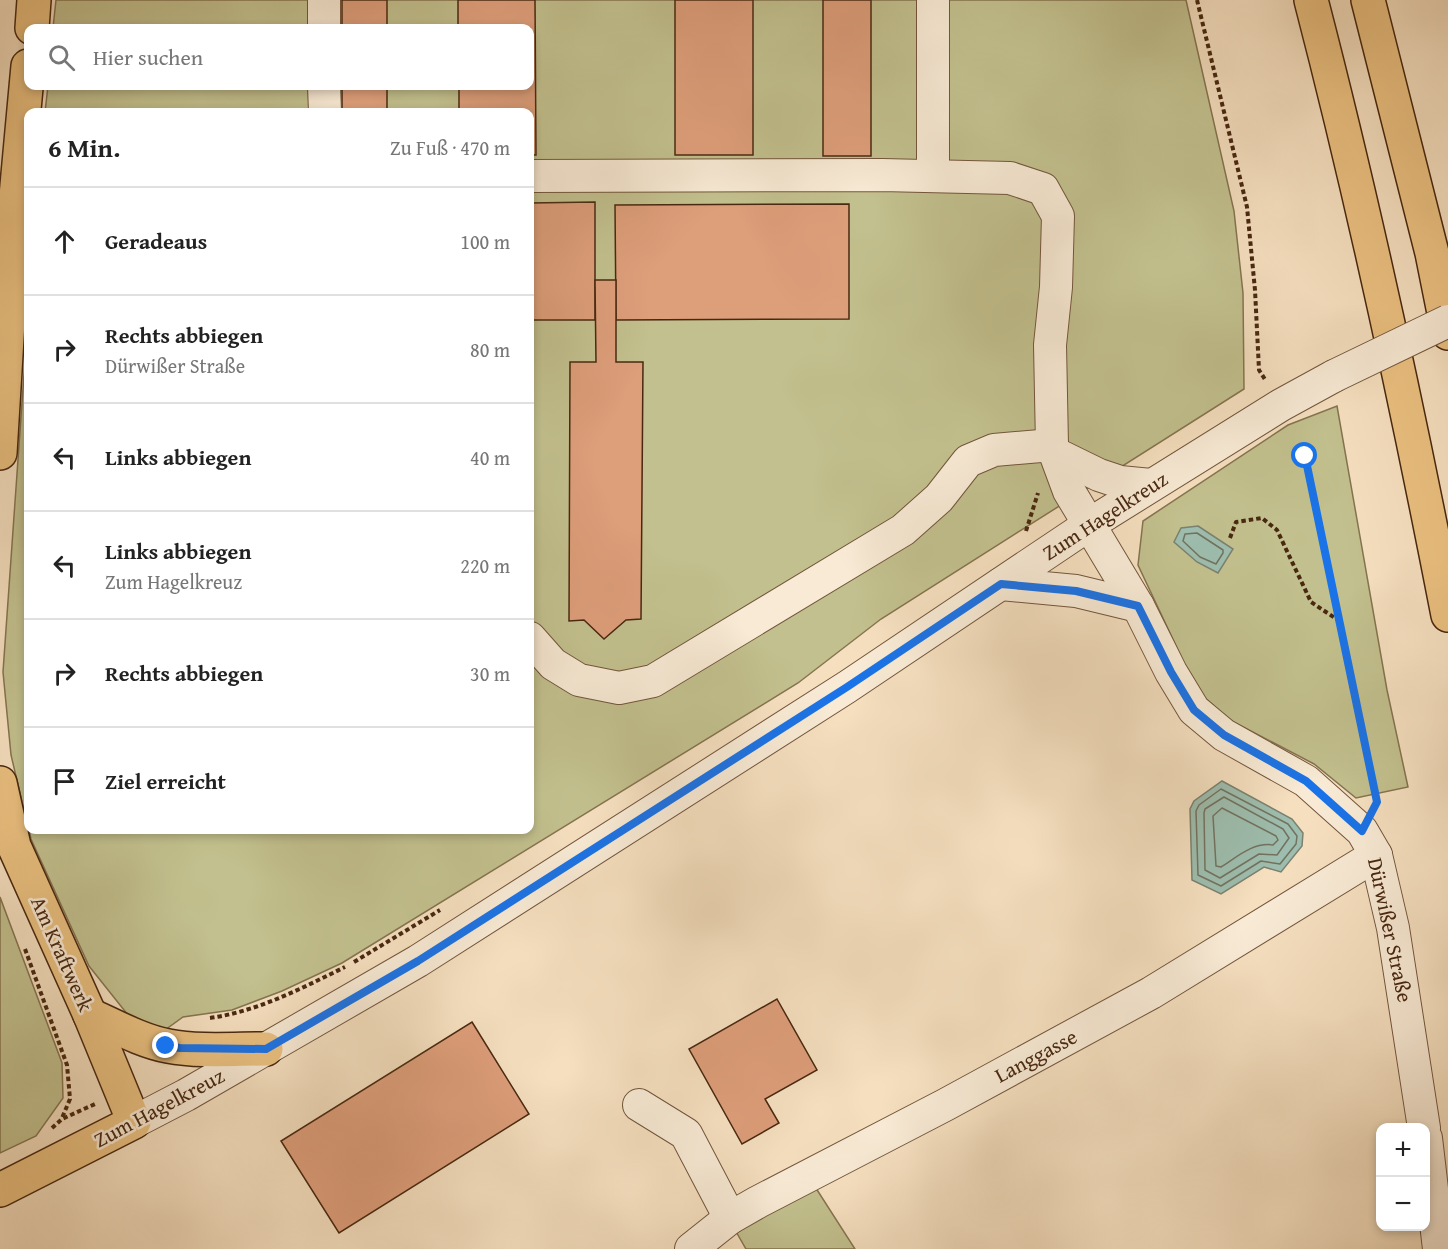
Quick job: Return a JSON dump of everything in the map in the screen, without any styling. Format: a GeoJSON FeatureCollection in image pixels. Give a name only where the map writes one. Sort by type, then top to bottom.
{"type":"FeatureCollection","features":[{"type":"Feature","properties":{"kind":"main road"},"geometry":{"type":"LineString","coordinates":[[32,24],[34,0]]}},
{"type":"Feature","properties":{"kind":"main road"},"geometry":{"type":"LineString","coordinates":[[1311,0],[1375,264],[1413,437],[1448,615]]}},
{"type":"Feature","properties":{"kind":"main road"},"geometry":{"type":"LineString","coordinates":[[1368,0],[1429,242],[1448,333]]}},
{"type":"Feature","properties":{"kind":"main road"},"geometry":{"type":"LineString","coordinates":[[24,108],[26,90]]}},
{"type":"Feature","properties":{"kind":"main road"},"geometry":{"type":"LineString","coordinates":[[0,453],[15,207],[24,109]]}},
{"type":"Feature","properties":{"kind":"main road","name":"Am Kraftwerk"},"geometry":{"type":"LineString","coordinates":[[0,783],[7,847],[90,1015],[134,1122]]}},
{"type":"Feature","properties":{"kind":"main road"},"geometry":{"type":"LineString","coordinates":[[90,1015],[136,1036],[166,1046],[266,1049]]}},
{"type":"Feature","properties":{"kind":"main road","name":"Zum Hagelkreuz"},"geometry":{"type":"LineString","coordinates":[[0,1190],[134,1122]]}},
{"type":"Feature","properties":{"kind":"street"},"geometry":{"type":"LineString","coordinates":[[324,0],[324,24]]}},
{"type":"Feature","properties":{"kind":"street"},"geometry":{"type":"LineString","coordinates":[[933,0],[933,176]]}},
{"type":"Feature","properties":{"kind":"street"},"geometry":{"type":"LineString","coordinates":[[324,90],[324,108]]}},
{"type":"Feature","properties":{"kind":"street","name":"Dürwißer Straße"},"geometry":{"type":"LineString","coordinates":[[534,176],[933,176],[1010,178],[1043,189],[1058,216],[1056,287],[1050,345],[1054,449],[1069,491],[1138,606],[1171,672],[1194,710],[1224,735],[1306,781],[1369,843],[1393,928],[1423,1123]]}},
{"type":"Feature","properties":{"kind":"street","name":"Zum Hagelkreuz"},"geometry":{"type":"LineString","coordinates":[[134,1122],[418,961],[847,687],[1090,524],[1281,405],[1334,376],[1448,321]]}},
{"type":"Feature","properties":{"kind":"street"},"geometry":{"type":"LineString","coordinates":[[534,643],[552,664],[579,681],[619,688],[653,681],[903,530],[939,498],[968,461],[994,450],[1054,449],[1120,482],[1151,485]]}},
{"type":"Feature","properties":{"kind":"street"},"geometry":{"type":"LineString","coordinates":[[1001,584],[1076,591],[1138,606]]}},
{"type":"Feature","properties":{"kind":"street","name":"Langgasse"},"geometry":{"type":"LineString","coordinates":[[691,1249],[730,1218],[1151,993],[1369,843]]}},
{"type":"Feature","properties":{"kind":"street"},"geometry":{"type":"LineString","coordinates":[[639,1105],[686,1134],[730,1218]]}},
{"type":"Feature","properties":{"kind":"street"},"geometry":{"type":"LineString","coordinates":[[1430,1177],[1439,1249]]}},
{"type":"Feature","properties":{"kind":"path"},"geometry":{"type":"LineString","coordinates":[[1197,0],[1247,207],[1255,290],[1259,370],[1281,405]]}},
{"type":"Feature","properties":{"kind":"path"},"geometry":{"type":"LineString","coordinates":[[1305,456],[1377,802],[1369,843]]}},
{"type":"Feature","properties":{"kind":"path"},"geometry":{"type":"LineString","coordinates":[[1018,537],[1027,531],[1038,493],[1069,491]]}},
{"type":"Feature","properties":{"kind":"path"},"geometry":{"type":"LineString","coordinates":[[1230,538],[1236,522],[1262,518],[1277,530],[1311,602],[1338,620]]}},
{"type":"Feature","properties":{"kind":"path"},"geometry":{"type":"LineString","coordinates":[[205,1019],[236,1015],[284,996],[346,966],[448,905]]}},
{"type":"Feature","properties":{"kind":"path"},"geometry":{"type":"LineString","coordinates":[[24,945],[67,1065],[70,1099],[62,1119]]}},
{"type":"Feature","properties":{"kind":"path"},"geometry":{"type":"LineString","coordinates":[[47,1133],[62,1119],[120,1091]]}},
{"type":"Feature","properties":{"kind":"shaded area"},"geometry":{"type":"Polygon","coordinates":[[[56,0],[1186,0],[1234,211],[1243,293],[1244,389],[881,619],[798,683],[342,963],[282,991],[232,1010],[183,1017],[165,1030],[132,1020],[89,966],[30,834],[534,834],[534,108],[45,108],[48,90],[534,90],[534,24],[53,24],[56,0]]]}},
{"type":"Feature","properties":{"kind":"shaded area"},"geometry":{"type":"Polygon","coordinates":[[[24,375],[24,810],[11,755],[3,672],[24,375]]]}},
{"type":"Feature","properties":{"kind":"shaded area"},"geometry":{"type":"Polygon","coordinates":[[[1337,406],[1387,690],[1408,787],[1356,798],[1314,764],[1230,720],[1204,697],[1186,667],[1138,565],[1143,521],[1288,425],[1337,406]]]}},
{"type":"Feature","properties":{"kind":"shaded area"},"geometry":{"type":"Polygon","coordinates":[[[0,897],[62,1063],[63,1098],[36,1136],[0,1153],[0,897]]]}},
{"type":"Feature","properties":{"kind":"shaded area"},"geometry":{"type":"Polygon","coordinates":[[[812,1182],[855,1249],[746,1249],[734,1228],[812,1182]]]}},
{"type":"Feature","properties":{"kind":"water"},"geometry":{"type":"Polygon","coordinates":[[[1198,526],[1233,549],[1218,573],[1197,562],[1174,542],[1181,528],[1198,526]]]}},
{"type":"Feature","properties":{"kind":"water"},"geometry":{"type":"Polygon","coordinates":[[[1222,781],[1292,819],[1303,833],[1302,846],[1281,872],[1264,867],[1221,894],[1192,880],[1190,809],[1194,801],[1222,781]]]}},
{"type":"Feature","properties":{"kind":"building"},"geometry":{"type":"Polygon","coordinates":[[[342,0],[387,0],[387,24],[342,24],[342,0]]]}},
{"type":"Feature","properties":{"kind":"building"},"geometry":{"type":"Polygon","coordinates":[[[458,0],[535,0],[536,155],[534,155],[534,108],[459,108],[459,90],[534,90],[534,24],[458,24],[458,0]]]}},
{"type":"Feature","properties":{"kind":"building"},"geometry":{"type":"Polygon","coordinates":[[[675,0],[753,0],[753,155],[675,155],[675,0]]]}},
{"type":"Feature","properties":{"kind":"building"},"geometry":{"type":"Polygon","coordinates":[[[823,0],[871,0],[871,156],[823,156],[823,0]]]}},
{"type":"Feature","properties":{"kind":"building"},"geometry":{"type":"Polygon","coordinates":[[[342,90],[387,90],[387,108],[342,108],[342,90]]]}},
{"type":"Feature","properties":{"kind":"building"},"geometry":{"type":"Polygon","coordinates":[[[595,202],[595,320],[534,320],[534,203],[595,202]]]}},
{"type":"Feature","properties":{"kind":"building"},"geometry":{"type":"Polygon","coordinates":[[[849,204],[849,319],[616,320],[615,205],[849,204]]]}},
{"type":"Feature","properties":{"kind":"building"},"geometry":{"type":"Polygon","coordinates":[[[595,280],[616,280],[616,362],[643,362],[641,619],[626,620],[604,639],[584,620],[569,621],[570,362],[596,362],[595,280]]]}},
{"type":"Feature","properties":{"kind":"building"},"geometry":{"type":"Polygon","coordinates":[[[777,999],[817,1070],[765,1099],[779,1123],[742,1144],[689,1049],[777,999]]]}},
{"type":"Feature","properties":{"kind":"building"},"geometry":{"type":"Polygon","coordinates":[[[472,1022],[529,1114],[339,1233],[281,1141],[472,1022]]]}},
{"type":"Feature","properties":{"kind":"route"},"geometry":{"type":"LineString","coordinates":[[166,1046],[266,1049],[418,961],[847,687],[1001,584],[1076,591],[1138,606],[1171,672],[1194,710],[1224,735],[1306,781],[1362,831],[1377,802],[1305,456]]}}]}
